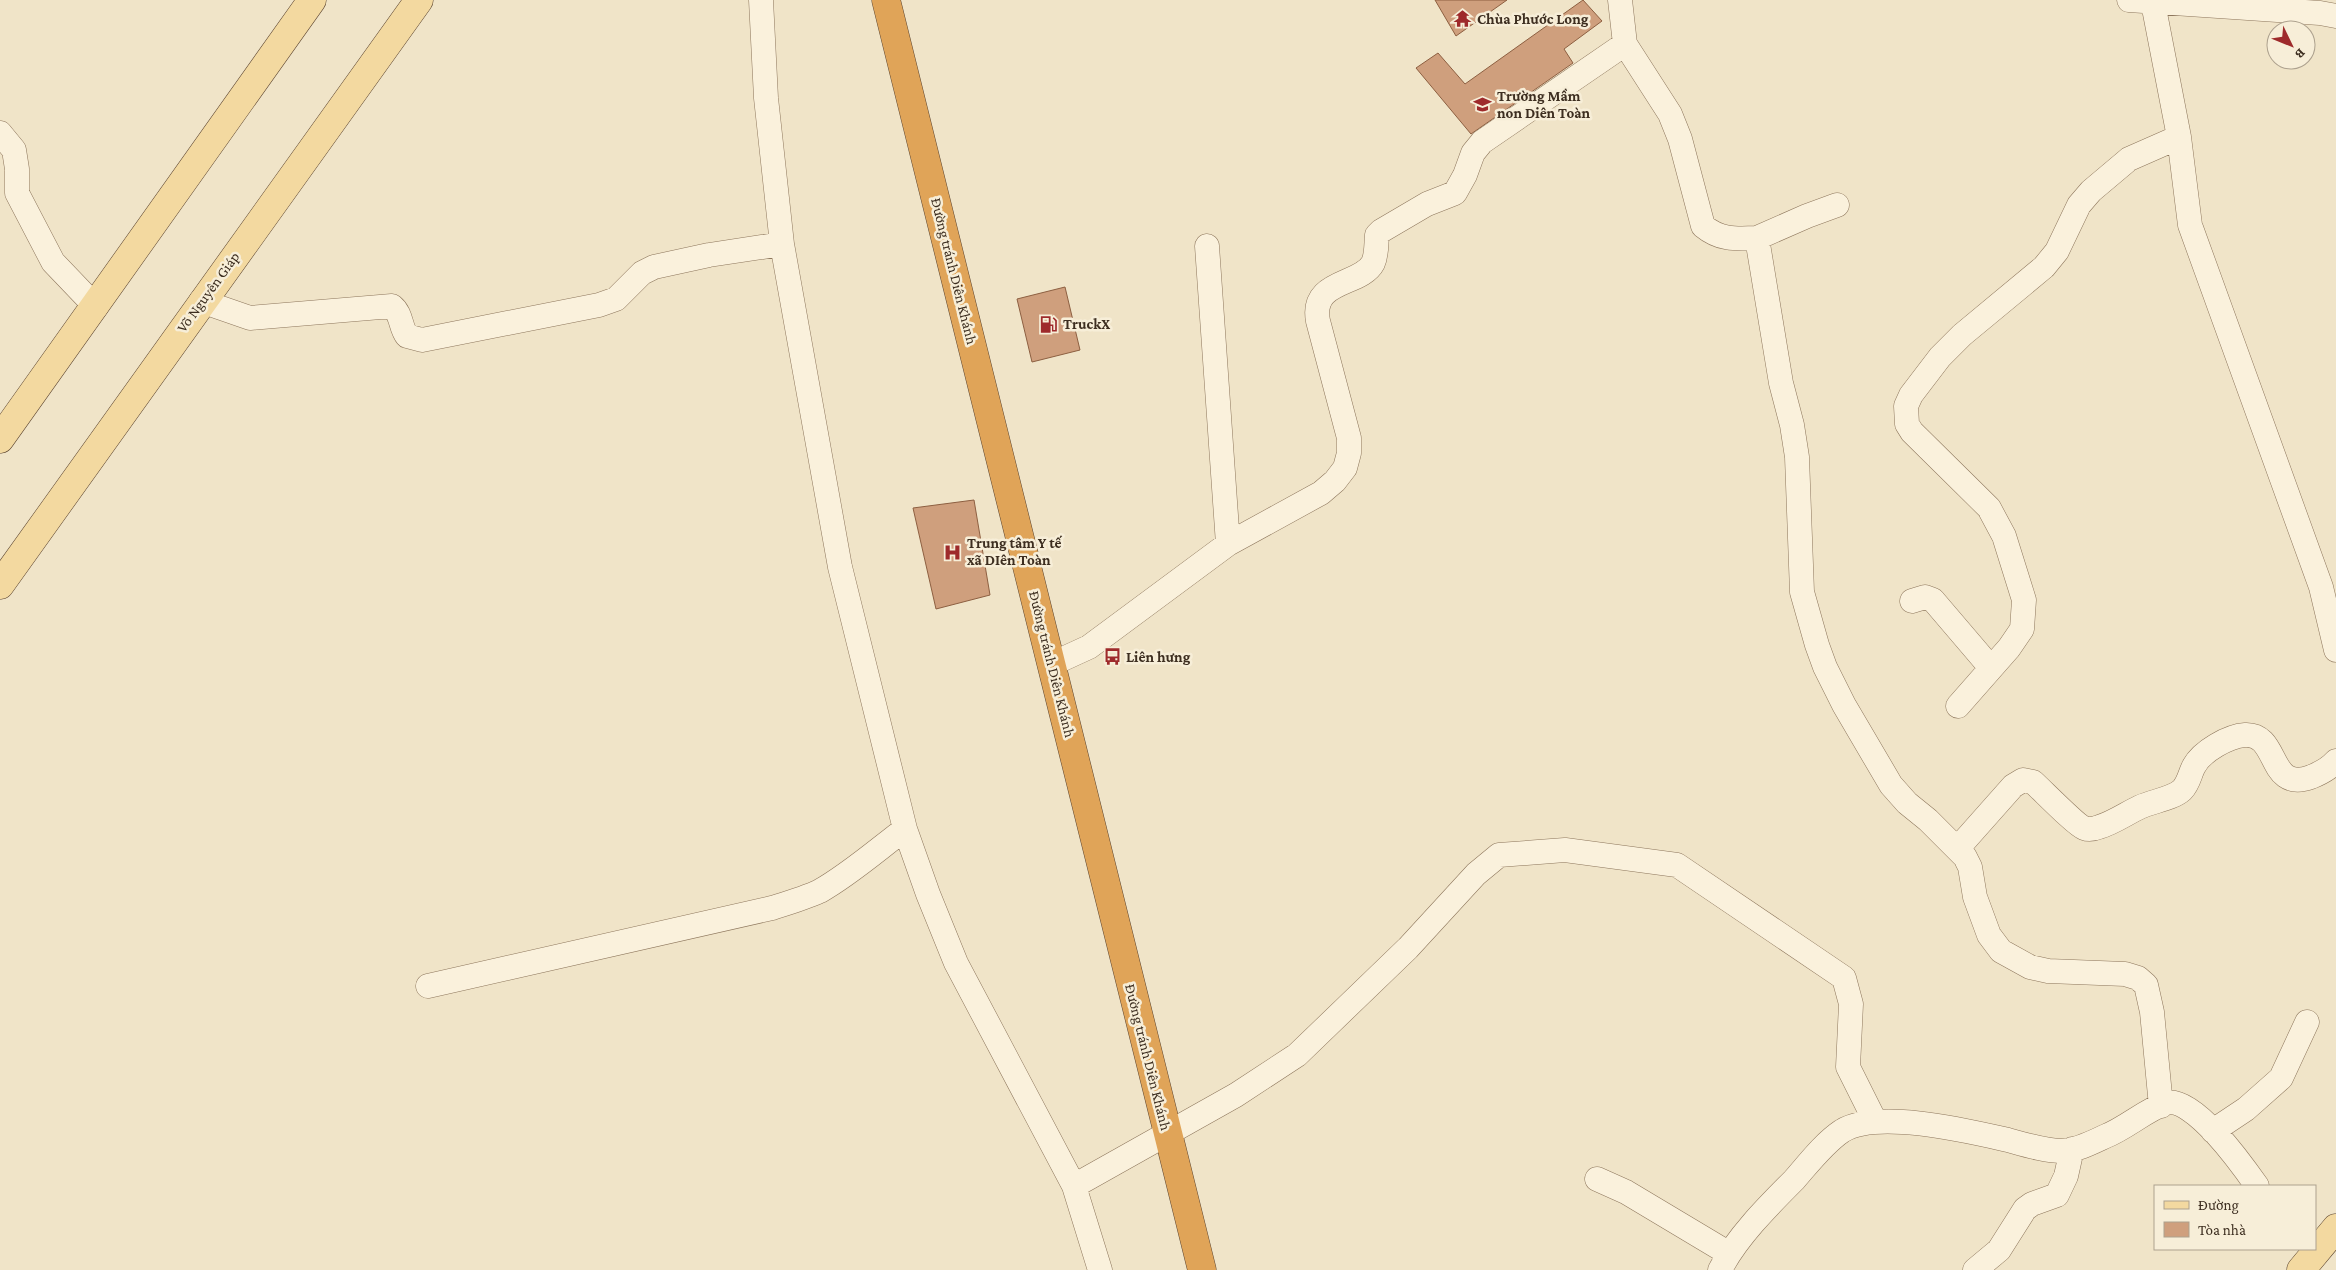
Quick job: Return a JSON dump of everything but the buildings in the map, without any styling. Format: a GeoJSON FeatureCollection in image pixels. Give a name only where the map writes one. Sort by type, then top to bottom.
{"type":"FeatureCollection","features":[{"type":"Feature","properties":{"kind":"highway","name":"Đường tránh Diên Khánh"},"geometry":{"type":"LineString","coordinates":[[886,0],[1202,1270]]}},
{"type":"Feature","properties":{"kind":"main road"},"geometry":{"type":"LineString","coordinates":[[0,439],[96,307],[312,0]]}},
{"type":"Feature","properties":{"kind":"main road","name":"Võ Nguyên Giáp"},"geometry":{"type":"LineString","coordinates":[[0,585],[419,0]]}},
{"type":"Feature","properties":{"kind":"main road"},"geometry":{"type":"LineString","coordinates":[[2314,1258],[2336,1228]]}},
{"type":"Feature","properties":{"kind":"street"},"geometry":{"type":"LineString","coordinates":[[761,0],[766,98],[782,244],[840,568],[905,829],[928,894],[956,962],[1074,1186],[1100,1270]]}},
{"type":"Feature","properties":{"kind":"street"},"geometry":{"type":"LineString","coordinates":[[1620,0],[1625,44],[1670,114],[1680,139],[1703,226],[1714,235],[1723,238],[1757,238],[1837,205]]}},
{"type":"Feature","properties":{"kind":"street"},"geometry":{"type":"LineString","coordinates":[[2129,0],[2153,3],[2207,2],[2336,16]]}},
{"type":"Feature","properties":{"kind":"street"},"geometry":{"type":"LineString","coordinates":[[2153,3],[2179,137],[2190,225],[2321,587],[2336,650]]}},
{"type":"Feature","properties":{"kind":"street"},"geometry":{"type":"LineString","coordinates":[[1052,664],[1088,647],[1228,544],[1321,493],[1335,481],[1345,468],[1349,438],[1318,321],[1316,310],[1319,301],[1325,294],[1369,268],[1376,251],[1377,235],[1381,231],[1427,204],[1455,193],[1465,175],[1473,153],[1482,142],[1625,44]]}},
{"type":"Feature","properties":{"kind":"street"},"geometry":{"type":"LineString","coordinates":[[0,133],[14,150],[17,168],[9,199],[52,262],[96,307]]}},
{"type":"Feature","properties":{"kind":"street"},"geometry":{"type":"LineString","coordinates":[[1958,706],[2022,629],[2025,615],[2024,600],[2004,536],[1990,508],[1912,432],[1907,424],[1906,406],[1911,395],[1940,357],[1962,335],[2044,267],[2057,251],[2070,221],[2091,191],[2129,160],[2179,137]]}},
{"type":"Feature","properties":{"kind":"street"},"geometry":{"type":"LineString","coordinates":[[1757,238],[1781,383],[1792,425],[1797,456],[1802,592],[1816,645],[1844,705],[1891,785],[1907,803],[1958,848],[1970,867],[1975,897],[1988,935],[2001,951],[2030,967],[2048,971],[2125,974],[2138,978],[2146,985],[2152,1012],[2161,1106]]}},
{"type":"Feature","properties":{"kind":"street"},"geometry":{"type":"LineString","coordinates":[[202,301],[250,318],[392,306],[400,315],[403,332],[407,336],[422,340],[599,305],[616,299],[642,273],[654,266],[709,254],[782,244]]}},
{"type":"Feature","properties":{"kind":"street"},"geometry":{"type":"LineString","coordinates":[[1207,246],[1228,544]]}},
{"type":"Feature","properties":{"kind":"street"},"geometry":{"type":"LineString","coordinates":[[1912,601],[1926,597],[1932,600],[1991,668]]}},
{"type":"Feature","properties":{"kind":"street"},"geometry":{"type":"LineString","coordinates":[[1958,848],[2014,786],[2023,780],[2033,782],[2080,826],[2094,829],[2142,806],[2177,794],[2184,789],[2195,763],[2214,748],[2232,738],[2245,735],[2257,736],[2268,746],[2279,771],[2296,779],[2306,779],[2323,772],[2336,761]]}},
{"type":"Feature","properties":{"kind":"street"},"geometry":{"type":"LineString","coordinates":[[428,986],[772,908],[798,900],[820,890],[843,876],[905,829]]}},
{"type":"Feature","properties":{"kind":"street"},"geometry":{"type":"LineString","coordinates":[[1074,1186],[1236,1095],[1297,1055],[1408,948],[1476,874],[1499,855],[1565,850],[1677,866],[1844,978],[1851,1004],[1848,1067],[1875,1121]]}},
{"type":"Feature","properties":{"kind":"street"},"geometry":{"type":"LineString","coordinates":[[2213,1131],[2246,1110],[2281,1078],[2307,1022]]}},
{"type":"Feature","properties":{"kind":"street"},"geometry":{"type":"LineString","coordinates":[[1597,1179],[1626,1192],[1724,1262],[1788,1186],[1841,1132],[1858,1123],[1875,1121],[1940,1127],[2046,1149],[2065,1151],[2114,1133],[2166,1103],[2179,1103],[2190,1109],[2213,1131],[2243,1166],[2256,1185]]}},
{"type":"Feature","properties":{"kind":"street"},"geometry":{"type":"LineString","coordinates":[[1975,1270],[1999,1250],[2025,1210],[2032,1204],[2057,1194],[2066,1176],[2072,1149]]}},
{"type":"Feature","properties":{"kind":"place","name":"Chùa Phước Long"},"geometry":{"type":"Point","coordinates":[1463,19]}},
{"type":"Feature","properties":{"kind":"place","name":"Trường Mầm non Diên Toàn"},"geometry":{"type":"Point","coordinates":[1483,105]}},
{"type":"Feature","properties":{"kind":"place","name":"TruckX"},"geometry":{"type":"Point","coordinates":[1049,324]}},
{"type":"Feature","properties":{"kind":"place","name":"Trung tâm Y tế xã DIên Toàn"},"geometry":{"type":"Point","coordinates":[953,552]}},
{"type":"Feature","properties":{"kind":"place","name":"Liên hưng"},"geometry":{"type":"Point","coordinates":[1112,657]}}]}
